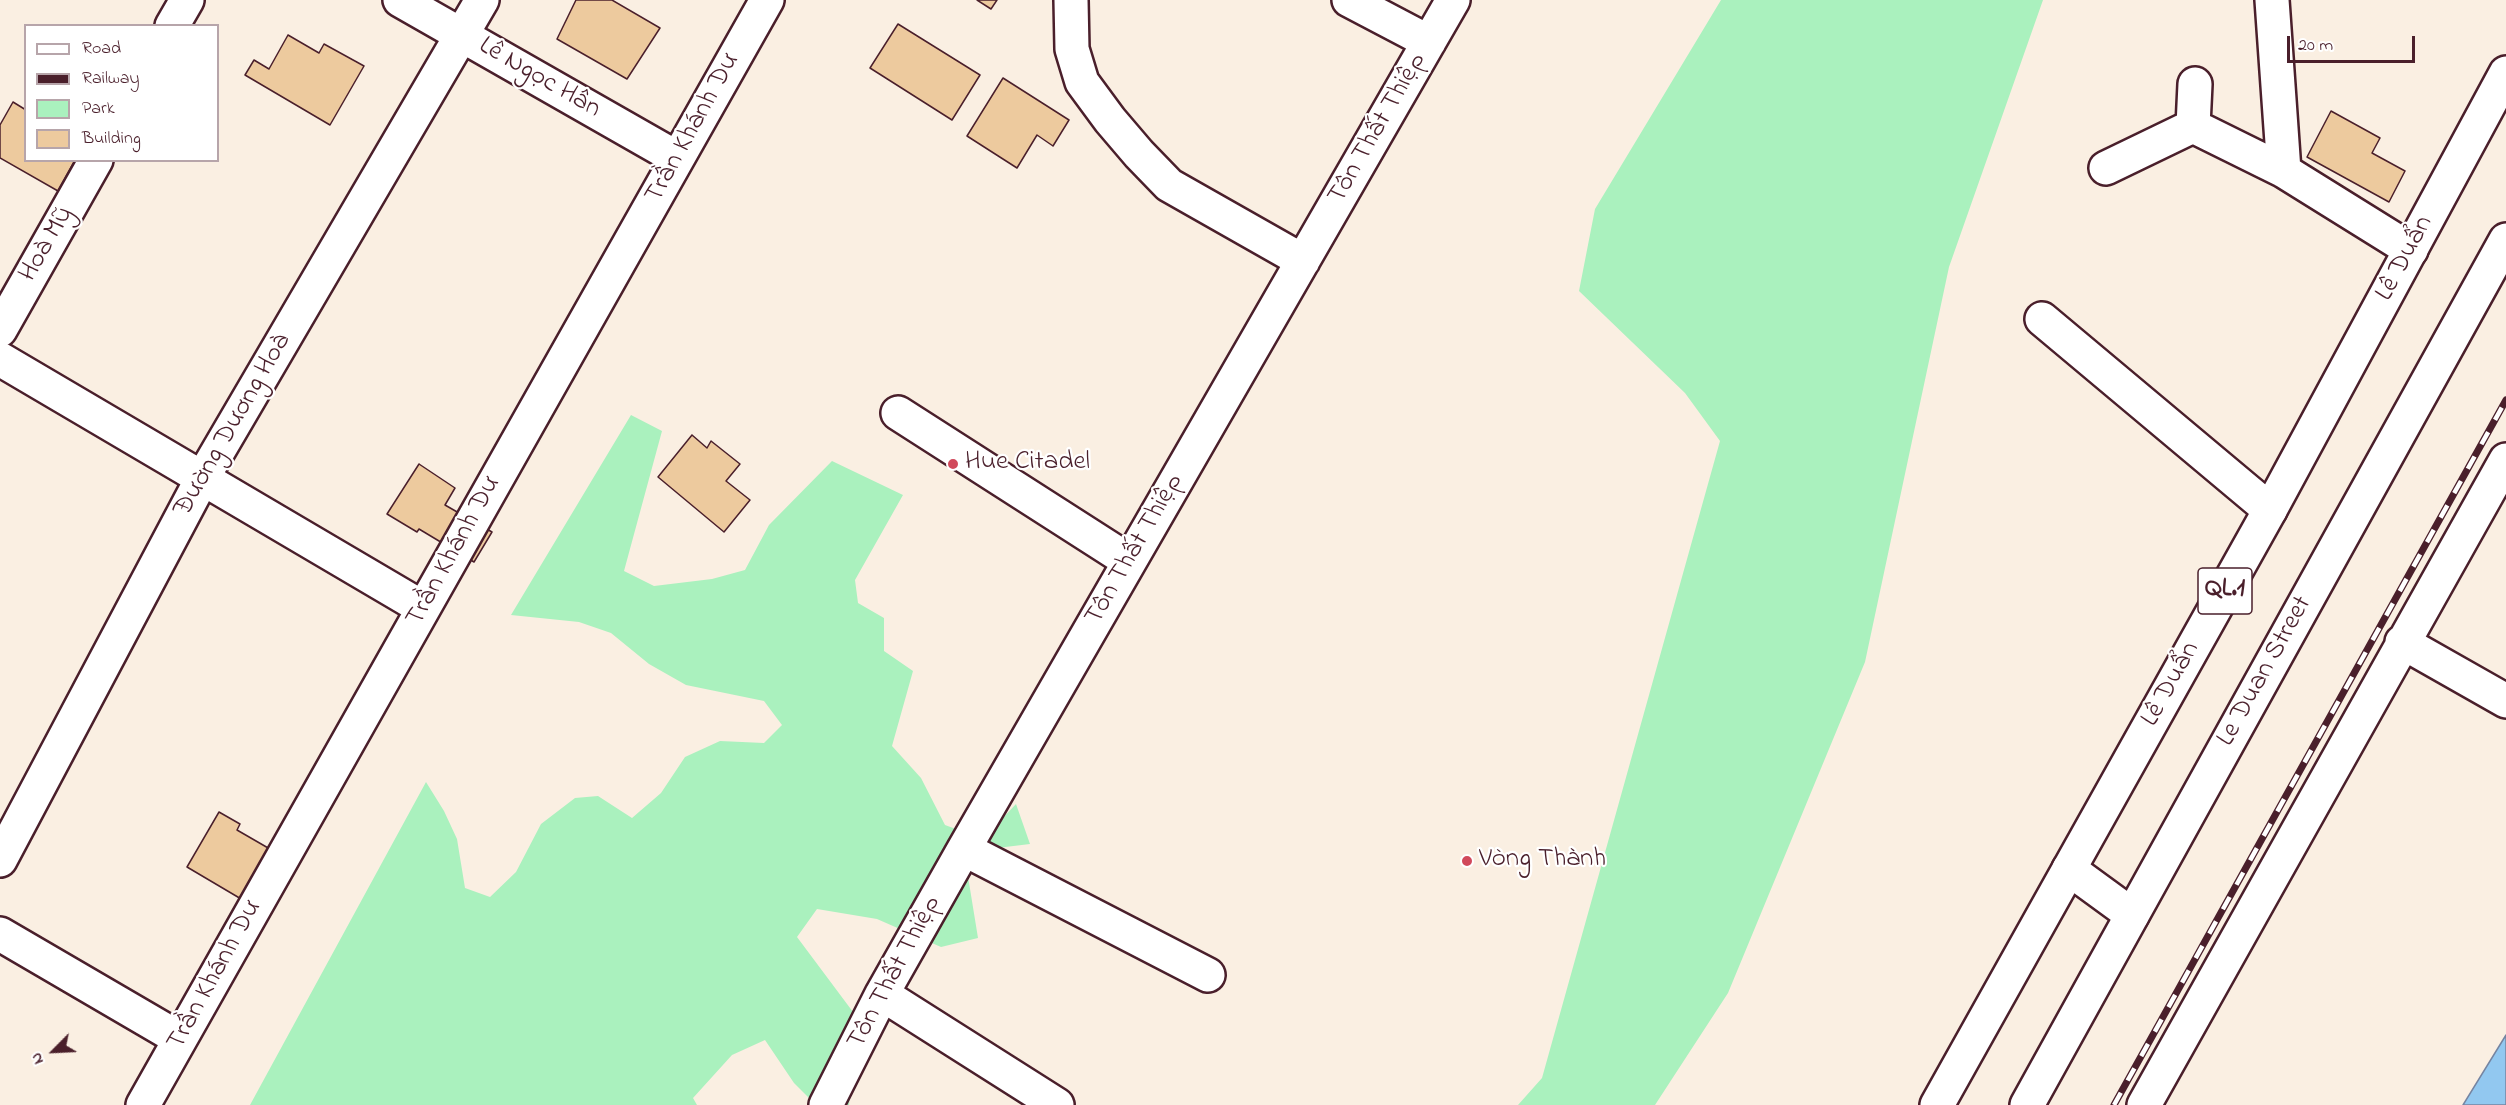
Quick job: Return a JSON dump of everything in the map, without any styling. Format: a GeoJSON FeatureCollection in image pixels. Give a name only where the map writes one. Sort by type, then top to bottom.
{"type":"FeatureCollection","features":[{"type":"Feature","properties":{"kind":"main road"},"geometry":{"type":"LineString","coordinates":[[173,24],[187,0]]}},
{"type":"Feature","properties":{"kind":"main road","name":"Lê Ngọc Hân"},"geometry":{"type":"LineString","coordinates":[[400,0],[677,158]]}},
{"type":"Feature","properties":{"kind":"main road","name":"Đường Dương Hoà"},"geometry":{"type":"LineString","coordinates":[[0,860],[203,477],[482,0]]}},
{"type":"Feature","properties":{"kind":"main road","name":"Trần Khánh Dư"},"geometry":{"type":"LineString","coordinates":[[143,1105],[767,0]]}},
{"type":"Feature","properties":{"kind":"main road"},"geometry":{"type":"LineString","coordinates":[[1071,0],[1072,49],[1082,82],[1139,154],[1169,185],[1303,261]]}},
{"type":"Feature","properties":{"kind":"main road"},"geometry":{"type":"LineString","coordinates":[[1349,0],[1429,42]]}},
{"type":"Feature","properties":{"kind":"main road","name":"Tôn Thất Thiệp"},"geometry":{"type":"LineString","coordinates":[[826,1105],[882,994],[964,849],[1454,0]]}},
{"type":"Feature","properties":{"kind":"main road"},"geometry":{"type":"LineString","coordinates":[[2272,0],[2284,171]]}},
{"type":"Feature","properties":{"kind":"main road","name":"Lê Duẩn"},"geometry":{"type":"LineString","coordinates":[[1937,1105],[2270,510],[2506,73]]}},
{"type":"Feature","properties":{"kind":"main road"},"geometry":{"type":"LineString","coordinates":[[2193,126],[2195,84]]}},
{"type":"Feature","properties":{"kind":"main road"},"geometry":{"type":"LineString","coordinates":[[2193,126],[2284,171],[2411,250]]}},
{"type":"Feature","properties":{"kind":"main road"},"geometry":{"type":"LineString","coordinates":[[2106,168],[2193,126]]}},
{"type":"Feature","properties":{"kind":"main road","name":"Hoà Mỹ"},"geometry":{"type":"LineString","coordinates":[[0,330],[95,162]]}},
{"type":"Feature","properties":{"kind":"main road","name":"Le Duan Street"},"geometry":{"type":"LineString","coordinates":[[2027,1105],[2506,240]]}},
{"type":"Feature","properties":{"kind":"main road"},"geometry":{"type":"LineString","coordinates":[[2042,319],[2270,510]]}},
{"type":"Feature","properties":{"kind":"main road"},"geometry":{"type":"LineString","coordinates":[[0,358],[423,608]]}},
{"type":"Feature","properties":{"kind":"main road"},"geometry":{"type":"LineString","coordinates":[[898,413],[1130,561]]}},
{"type":"Feature","properties":{"kind":"main road"},"geometry":{"type":"LineString","coordinates":[[2144,1105],[2506,460]]}},
{"type":"Feature","properties":{"kind":"main road"},"geometry":{"type":"LineString","coordinates":[[2402,642],[2506,700]]}},
{"type":"Feature","properties":{"kind":"main road"},"geometry":{"type":"LineString","coordinates":[[964,849],[1208,975]]}},
{"type":"Feature","properties":{"kind":"main road"},"geometry":{"type":"LineString","coordinates":[[2069,869],[2132,915]]}},
{"type":"Feature","properties":{"kind":"main road"},"geometry":{"type":"LineString","coordinates":[[0,934],[180,1039]]}},
{"type":"Feature","properties":{"kind":"main road"},"geometry":{"type":"LineString","coordinates":[[882,994],[1057,1105]]}},
{"type":"Feature","properties":{"kind":"green space"},"geometry":{"type":"Polygon","coordinates":[[[1721,0],[2043,0],[1949,267],[1865,662],[1728,993],[1655,1105],[1518,1105],[1542,1078],[1720,441],[1685,393],[1579,291],[1595,209],[1721,0]]]}},
{"type":"Feature","properties":{"kind":"green space"},"geometry":{"type":"Polygon","coordinates":[[[631,415],[662,431],[624,571],[654,586],[712,579],[745,570],[769,525],[832,461],[903,495],[855,580],[858,603],[884,618],[884,651],[913,671],[892,746],[921,778],[945,825],[983,839],[1016,804],[1030,844],[964,852],[978,938],[941,947],[877,919],[817,909],[797,937],[853,1012],[849,1105],[816,1105],[794,1083],[765,1040],[732,1055],[693,1098],[697,1105],[250,1105],[426,782],[444,811],[457,839],[465,888],[490,897],[516,872],[541,824],[575,798],[598,796],[632,818],[661,793],[685,757],[720,741],[764,743],[782,725],[764,701],[686,685],[649,664],[611,633],[579,622],[511,615],[631,415]]]}},
{"type":"Feature","properties":{"kind":"water"},"geometry":{"type":"Polygon","coordinates":[[[2506,1035],[2506,1105],[2463,1105],[2506,1035]]]}},
{"type":"Feature","properties":{"kind":"building"},"geometry":{"type":"Polygon","coordinates":[[[576,0],[612,0],[660,28],[627,79],[557,39],[576,0]]]}},
{"type":"Feature","properties":{"kind":"building"},"geometry":{"type":"Polygon","coordinates":[[[977,0],[997,0],[991,9],[977,0]]]}},
{"type":"Feature","properties":{"kind":"building"},"geometry":{"type":"Polygon","coordinates":[[[898,24],[980,75],[952,120],[870,68],[898,24]]]}},
{"type":"Feature","properties":{"kind":"building"},"geometry":{"type":"Polygon","coordinates":[[[288,35],[319,53],[324,44],[364,66],[330,125],[245,75],[254,60],[269,69],[288,35]]]}},
{"type":"Feature","properties":{"kind":"building"},"geometry":{"type":"Polygon","coordinates":[[[1003,78],[1069,120],[1053,146],[1037,135],[1017,168],[967,136],[1003,78]]]}},
{"type":"Feature","properties":{"kind":"building"},"geometry":{"type":"Polygon","coordinates":[[[13,102],[24,109],[24,162],[74,162],[58,191],[0,158],[0,125],[13,102]]]}},
{"type":"Feature","properties":{"kind":"building"},"geometry":{"type":"Polygon","coordinates":[[[2331,111],[2380,138],[2372,153],[2405,171],[2389,202],[2307,157],[2331,111]]]}},
{"type":"Feature","properties":{"kind":"building"},"geometry":{"type":"Polygon","coordinates":[[[692,435],[707,448],[711,441],[740,464],[726,481],[750,500],[724,532],[658,477],[692,435]]]}},
{"type":"Feature","properties":{"kind":"building"},"geometry":{"type":"Polygon","coordinates":[[[419,464],[455,488],[445,505],[492,532],[474,562],[419,529],[417,532],[387,514],[419,464]]]}},
{"type":"Feature","properties":{"kind":"building"},"geometry":{"type":"Polygon","coordinates":[[[219,812],[240,824],[237,830],[282,856],[253,906],[187,867],[219,812]]]}},
{"type":"Feature","properties":{"kind":"railway"},"geometry":{"type":"LineString","coordinates":[[2114,1105],[2506,400]]}},
{"type":"Feature","properties":{"kind":"place","name":"Hue Citadel"},"geometry":{"type":"Point","coordinates":[953,464]}},
{"type":"Feature","properties":{"kind":"place","name":"Vòng Thành"},"geometry":{"type":"Point","coordinates":[1467,861]}}]}
